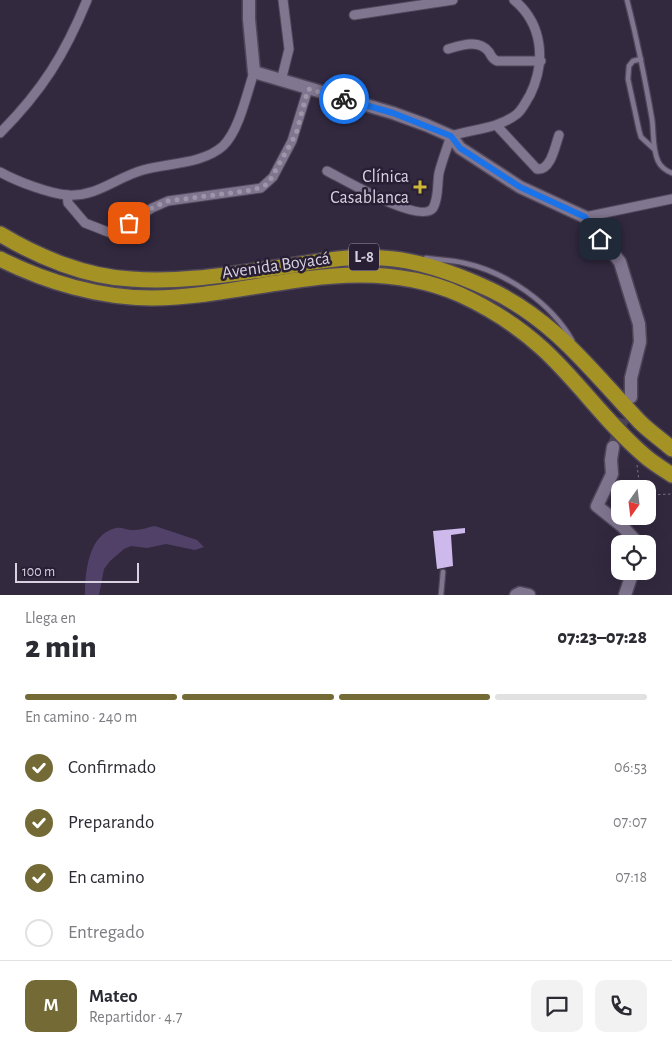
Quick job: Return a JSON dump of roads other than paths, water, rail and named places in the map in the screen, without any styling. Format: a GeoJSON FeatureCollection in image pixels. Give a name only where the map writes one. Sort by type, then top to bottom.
{"type":"FeatureCollection","features":[{"type":"Feature","properties":{"kind":"highway","name":"Avenida Boyacá"},"geometry":{"type":"LineString","coordinates":[[0,234],[32,251],[72,267],[131,279],[200,278],[355,257],[385,258],[418,264],[450,274],[492,290],[527,311],[553,330],[642,424],[672,449]]}},
{"type":"Feature","properties":{"kind":"highway","name":"Avenida Boyacá"},"geometry":{"type":"LineString","coordinates":[[0,259],[42,278],[66,285],[95,292],[150,298],[199,295],[314,277],[364,274],[432,286],[461,295],[515,326],[544,350],[604,416],[644,456],[672,476]]}},
{"type":"Feature","properties":{"kind":"main road"},"geometry":{"type":"LineString","coordinates":[[249,0],[254,72],[393,113],[451,136],[460,148],[520,187],[585,217],[620,262],[639,324],[640,342],[631,378],[631,397]]}},
{"type":"Feature","properties":{"kind":"main road"},"geometry":{"type":"LineString","coordinates":[[613,447],[611,460],[612,474],[597,506],[630,535]]}},
{"type":"Feature","properties":{"kind":"main road"},"geometry":{"type":"LineString","coordinates":[[625,595],[630,580]]}},
{"type":"Feature","properties":{"kind":"main road"},"geometry":{"type":"LineString","coordinates":[[516,595],[520,593],[529,595]]}},
{"type":"Feature","properties":{"kind":"street"},"geometry":{"type":"LineString","coordinates":[[0,133],[25,106],[55,67],[66,49],[87,0]]}},
{"type":"Feature","properties":{"kind":"street"},"geometry":{"type":"LineString","coordinates":[[281,81],[289,49],[283,0]]}},
{"type":"Feature","properties":{"kind":"street"},"geometry":{"type":"LineString","coordinates":[[354,15],[453,0]]}},
{"type":"Feature","properties":{"kind":"street"},"geometry":{"type":"LineString","coordinates":[[327,171],[393,204],[422,213],[430,212],[437,198],[439,174],[451,136],[471,130],[497,126],[517,114],[524,106],[532,90],[541,61],[537,31],[528,15],[514,0]]}},
{"type":"Feature","properties":{"kind":"street"},"geometry":{"type":"LineString","coordinates":[[448,49],[467,44],[477,44],[484,47],[492,59],[497,61],[541,61]]}},
{"type":"Feature","properties":{"kind":"street"},"geometry":{"type":"LineString","coordinates":[[0,172],[67,195],[92,193],[142,170],[192,161],[223,146],[235,128],[254,72]]}},
{"type":"Feature","properties":{"kind":"street"},"geometry":{"type":"LineString","coordinates":[[67,195],[68,203],[85,223],[108,232],[118,230],[152,208],[168,201],[261,188],[272,177],[292,141],[308,89]]}},
{"type":"Feature","properties":{"kind":"street"},"geometry":{"type":"LineString","coordinates":[[497,126],[537,169],[542,170],[547,167],[559,135]]}},
{"type":"Feature","properties":{"kind":"street"},"geometry":{"type":"LineString","coordinates":[[585,217],[672,199]]}},
{"type":"Feature","properties":{"kind":"lane"},"geometry":{"type":"LineString","coordinates":[[628,0],[655,135],[654,149],[658,162],[668,172],[672,173]]}},
{"type":"Feature","properties":{"kind":"lane"},"geometry":{"type":"LineString","coordinates":[[641,59],[633,60],[629,66],[628,79],[641,137],[654,149]]}},
{"type":"Feature","properties":{"kind":"lane"},"geometry":{"type":"LineString","coordinates":[[441,595],[443,572]]}},
{"type":"Feature","properties":{"kind":"tunnel"},"geometry":{"type":"LineString","coordinates":[[613,447],[630,399]]}},
{"type":"Feature","properties":{"kind":"place","name":"Clínica Casablanca"},"geometry":{"type":"Point","coordinates":[420,187]}}]}
